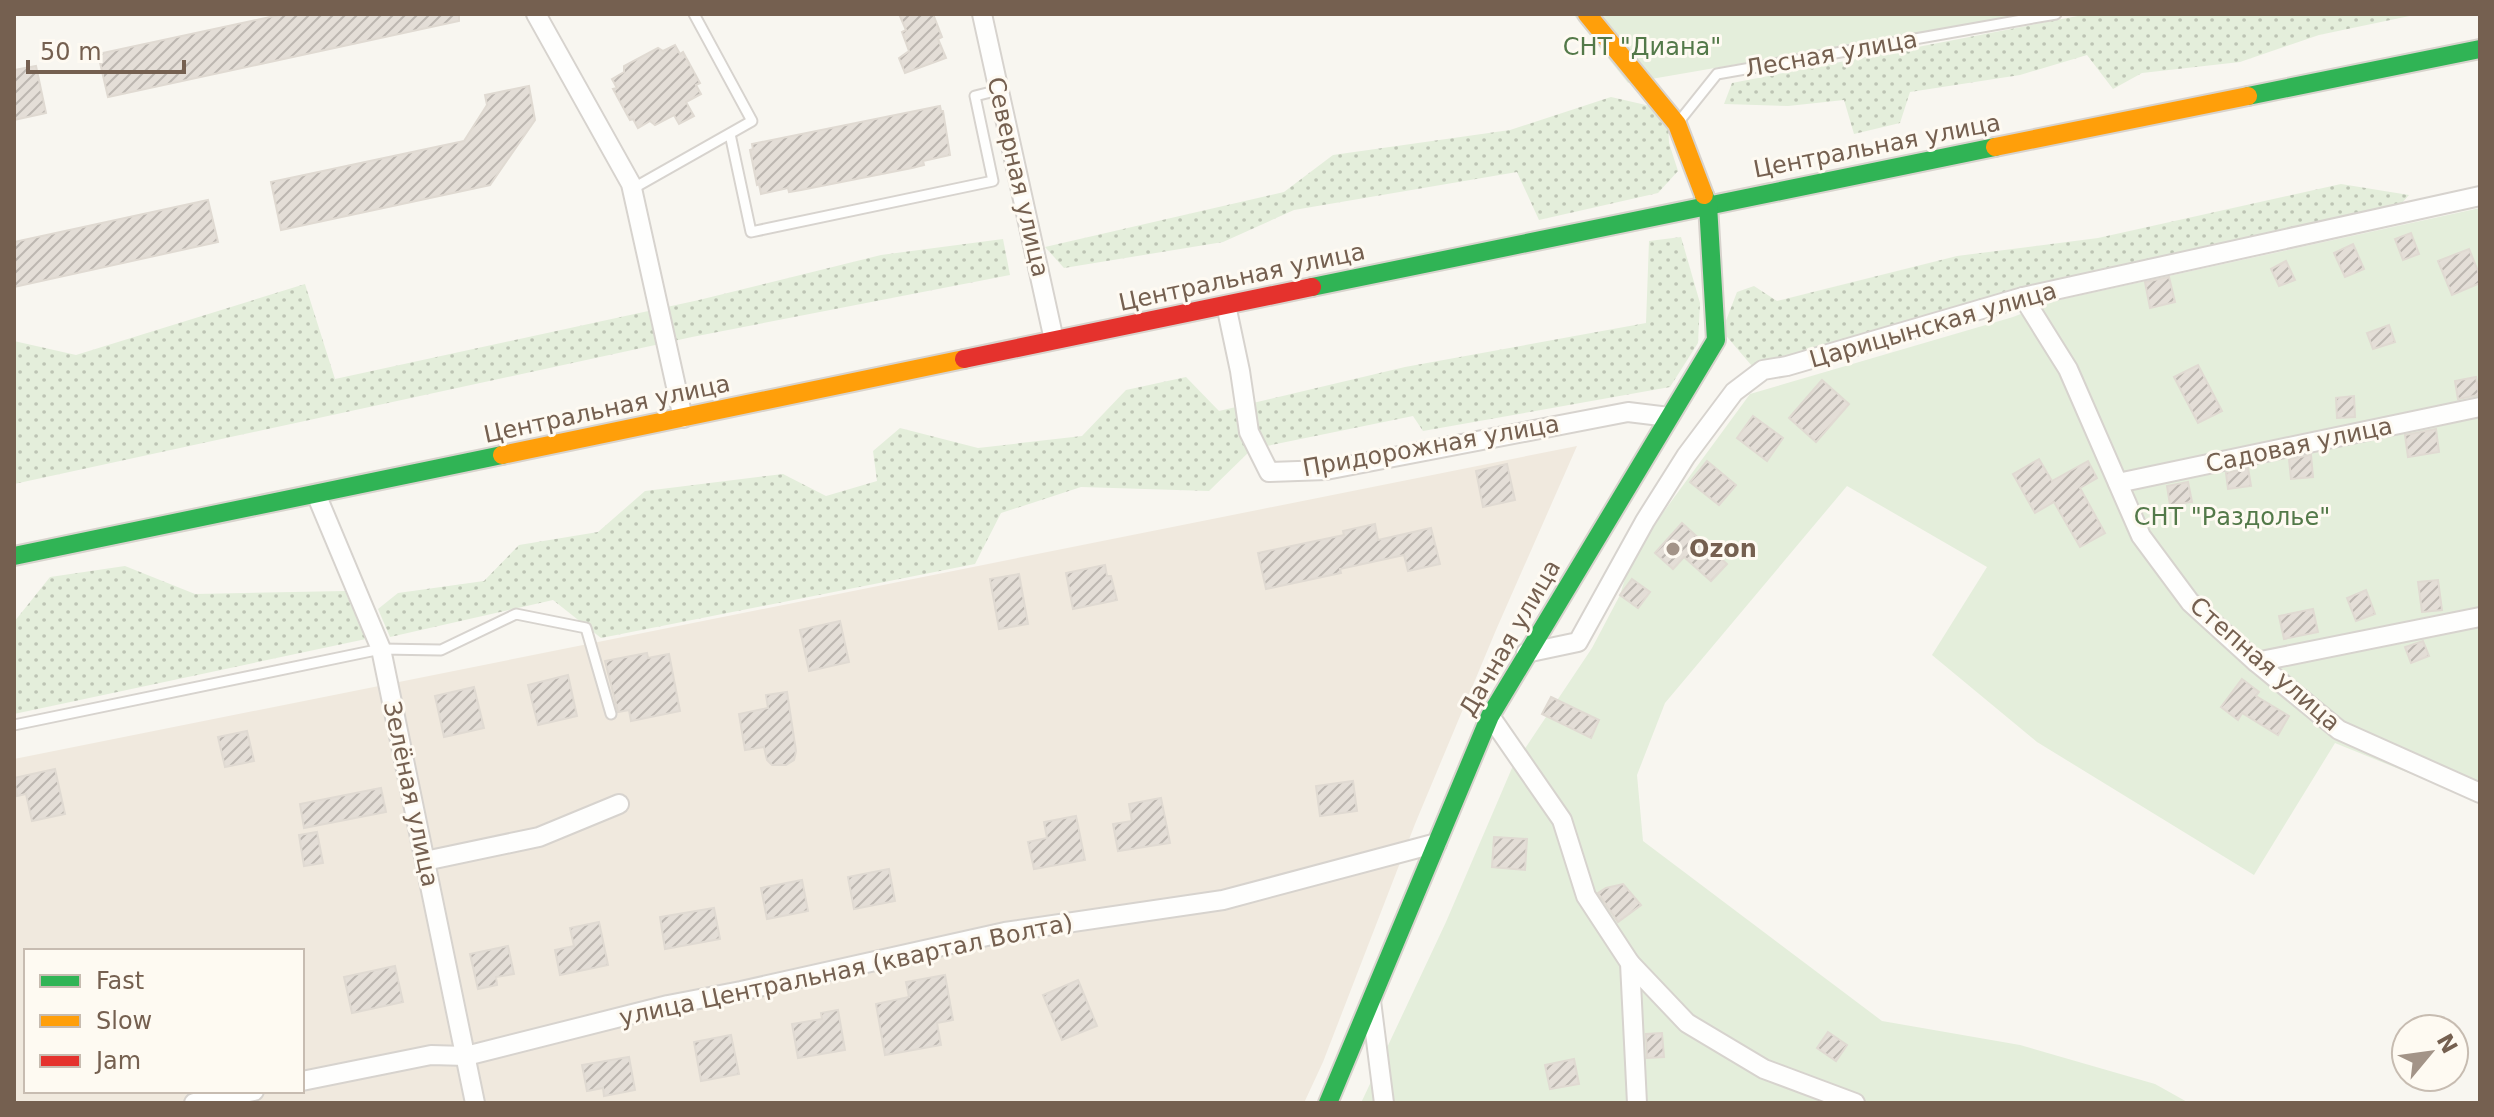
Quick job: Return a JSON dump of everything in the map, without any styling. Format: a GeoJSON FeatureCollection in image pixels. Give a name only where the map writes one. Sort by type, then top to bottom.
{"type":"FeatureCollection","features":[{"type":"Feature","properties":{"kind":"street"},"geometry":{"type":"LineString","coordinates":[[536,14],[632,189],[683,418]]}},
{"type":"Feature","properties":{"kind":"street","name":"Северная улица"},"geometry":{"type":"LineString","coordinates":[[982,14],[1054,340]]}},
{"type":"Feature","properties":{"kind":"street","name":"Дачная улица"},"geometry":{"type":"LineString","coordinates":[[1328,1103],[1490,716],[1716,340],[1708,205],[1677,124],[1587,14]]}},
{"type":"Feature","properties":{"kind":"street","name":"Центральная улица"},"geometry":{"type":"LineString","coordinates":[[14,556],[1708,205],[2480,49]]}},
{"type":"Feature","properties":{"kind":"street","name":"Царицынская улица"},"geometry":{"type":"LineString","coordinates":[[1526,653],[1578,642],[1645,521],[1686,456],[1734,392],[1763,370],[1787,366],[2023,297],[2480,196]]}},
{"type":"Feature","properties":{"kind":"street","name":"Степная улица"},"geometry":{"type":"LineString","coordinates":[[2023,297],[2068,369],[2141,536],[2190,602],[2256,662],[2339,730],[2480,793]]}},
{"type":"Feature","properties":{"kind":"street","name":"Придорожная улица"},"geometry":{"type":"LineString","coordinates":[[1226,305],[1249,432],[1269,472],[1326,470],[1628,412],[1669,417]]}},
{"type":"Feature","properties":{"kind":"street","name":"Садовая улица"},"geometry":{"type":"LineString","coordinates":[[2118,483],[2480,407]]}},
{"type":"Feature","properties":{"kind":"street","name":"Зелёная улица"},"geometry":{"type":"LineString","coordinates":[[316,494],[381,649],[475,1103]]}},
{"type":"Feature","properties":{"kind":"street"},"geometry":{"type":"LineString","coordinates":[[2256,662],[2480,617]]}},
{"type":"Feature","properties":{"kind":"street"},"geometry":{"type":"LineString","coordinates":[[1490,716],[1562,820],[1586,896],[1630,963],[1687,1023],[1764,1069],[1855,1103]]}},
{"type":"Feature","properties":{"kind":"street"},"geometry":{"type":"LineString","coordinates":[[425,861],[539,837],[619,804]]}},
{"type":"Feature","properties":{"kind":"street","name":"улица Центральная (квартал Волта)"},"geometry":{"type":"LineString","coordinates":[[304,1081],[431,1055],[466,1056],[668,1005],[1005,932],[1223,900],[1437,843]]}},
{"type":"Feature","properties":{"kind":"street"},"geometry":{"type":"LineString","coordinates":[[1630,963],[1637,1103]]}},
{"type":"Feature","properties":{"kind":"street"},"geometry":{"type":"LineString","coordinates":[[1371,1001],[1384,1103]]}},
{"type":"Feature","properties":{"kind":"street"},"geometry":{"type":"LineString","coordinates":[[194,1103],[244,1093]]}},
{"type":"Feature","properties":{"kind":"lane"},"geometry":{"type":"LineString","coordinates":[[632,189],[752,121],[694,14]]}},
{"type":"Feature","properties":{"kind":"lane","name":"Лесная улица"},"geometry":{"type":"LineString","coordinates":[[1677,124],[1717,74],[2056,14]]}},
{"type":"Feature","properties":{"kind":"lane"},"geometry":{"type":"LineString","coordinates":[[730,134],[751,232],[993,181],[975,96],[999,90]]}},
{"type":"Feature","properties":{"kind":"lane"},"geometry":{"type":"LineString","coordinates":[[14,725],[381,649],[441,650],[516,614],[586,628],[611,714]]}},
{"type":"Feature","properties":{"kind":"shaded area"},"geometry":{"type":"Polygon","coordinates":[[[1577,446],[1415,824],[1323,1062],[1304,1103],[14,1103],[14,759],[1577,446]]]}},
{"type":"Feature","properties":{"kind":"green space","name":"СНТ \"Диана\""},"geometry":{"type":"Polygon","coordinates":[[[1573,14],[2029,14],[1628,83],[1573,14]]]}},
{"type":"Feature","properties":{"kind":"green space"},"geometry":{"type":"Polygon","coordinates":[[[2088,14],[2419,14],[2319,35],[2240,62],[2142,73],[2113,89],[2087,55],[2020,75],[1910,92],[1900,123],[1854,134],[1844,100],[1788,106],[1724,104],[1732,83],[2088,14]]]}},
{"type":"Feature","properties":{"kind":"green space"},"geometry":{"type":"Polygon","coordinates":[[[1611,97],[1659,108],[1668,119],[1669,143],[1678,171],[1658,193],[1539,220],[1517,172],[1294,210],[1223,242],[1064,268],[1045,247],[1284,192],[1333,155],[1510,130],[1611,97]]]}},
{"type":"Feature","properties":{"kind":"green space"},"geometry":{"type":"Polygon","coordinates":[[[2341,184],[2409,195],[2392,214],[1800,357],[1752,366],[1722,331],[1737,292],[1754,286],[1777,301],[1957,256],[2098,238],[2341,184]]]}},
{"type":"Feature","properties":{"kind":"green space","name":"СНТ \"Раздолье\""},"geometry":{"type":"Polygon","coordinates":[[[2480,208],[2480,802],[2335,743],[2254,875],[2037,742],[1932,655],[1987,567],[1847,486],[1665,703],[1637,775],[1643,841],[1882,1021],[2020,1045],[2155,1084],[2189,1103],[1361,1103],[1446,922],[1512,768],[1592,648],[1620,595],[1640,544],[1750,394],[2013,317],[2054,301],[2480,208]]]}},
{"type":"Feature","properties":{"kind":"green space"},"geometry":{"type":"Polygon","coordinates":[[[1681,237],[1700,303],[1698,343],[1670,387],[1423,431],[1413,416],[1252,449],[1209,491],[1081,487],[1001,513],[975,564],[601,638],[553,600],[390,637],[378,609],[398,593],[484,581],[519,545],[598,532],[645,491],[783,474],[826,496],[877,481],[873,451],[900,428],[978,448],[1082,436],[1126,390],[1186,377],[1219,411],[1405,367],[1646,323],[1649,241],[1681,237]]]}},
{"type":"Feature","properties":{"kind":"green space"},"geometry":{"type":"Polygon","coordinates":[[[1003,239],[1010,275],[692,337],[14,484],[14,341],[76,355],[305,284],[335,379],[699,300],[881,255],[1003,239]]]}},
{"type":"Feature","properties":{"kind":"green space"},"geometry":{"type":"Polygon","coordinates":[[[125,566],[195,594],[345,591],[366,639],[14,714],[14,622],[50,577],[125,566]]]}},
{"type":"Feature","properties":{"kind":"building"},"geometry":{"type":"Polygon","coordinates":[[[284,14],[459,14],[459,21],[108,97],[98,54],[284,14]]]}},
{"type":"Feature","properties":{"kind":"building"},"geometry":{"type":"Polygon","coordinates":[[[899,14],[933,14],[946,58],[905,73],[899,58],[909,51],[902,32],[906,30],[899,14]]]}},
{"type":"Feature","properties":{"kind":"building"},"geometry":{"type":"Polygon","coordinates":[[[675,45],[680,54],[683,52],[700,83],[696,85],[701,94],[686,102],[694,116],[679,124],[674,115],[655,125],[650,121],[638,128],[633,119],[630,120],[613,89],[617,88],[612,79],[624,72],[624,66],[658,48],[663,51],[675,45]]]}},
{"type":"Feature","properties":{"kind":"building"},"geometry":{"type":"Polygon","coordinates":[[[36,66],[46,113],[14,120],[14,70],[36,66]]]}},
{"type":"Feature","properties":{"kind":"building"},"geometry":{"type":"Polygon","coordinates":[[[529,86],[535,120],[490,185],[281,230],[271,182],[464,141],[487,105],[485,95],[529,86]]]}},
{"type":"Feature","properties":{"kind":"building"},"geometry":{"type":"Polygon","coordinates":[[[940,106],[950,155],[923,161],[924,165],[912,168],[801,190],[789,192],[788,188],[761,194],[750,150],[753,149],[752,144],[940,106]]]}},
{"type":"Feature","properties":{"kind":"building"},"geometry":{"type":"Polygon","coordinates":[[[208,200],[218,242],[14,287],[14,242],[208,200]]]}},
{"type":"Feature","properties":{"kind":"building"},"geometry":{"type":"Polygon","coordinates":[[[2411,233],[2419,254],[2403,260],[2395,239],[2411,233]]]}},
{"type":"Feature","properties":{"kind":"building"},"geometry":{"type":"Polygon","coordinates":[[[2353,244],[2364,269],[2345,277],[2334,253],[2353,244]]]}},
{"type":"Feature","properties":{"kind":"building"},"geometry":{"type":"Polygon","coordinates":[[[2469,249],[2480,283],[2452,295],[2438,261],[2469,249]]]}},
{"type":"Feature","properties":{"kind":"building"},"geometry":{"type":"Polygon","coordinates":[[[2286,261],[2295,280],[2279,286],[2271,269],[2286,261]]]}},
{"type":"Feature","properties":{"kind":"building"},"geometry":{"type":"Polygon","coordinates":[[[2169,277],[2175,302],[2150,308],[2145,282],[2169,277]]]}},
{"type":"Feature","properties":{"kind":"building"},"geometry":{"type":"Polygon","coordinates":[[[2389,325],[2395,342],[2373,349],[2367,333],[2389,325]]]}},
{"type":"Feature","properties":{"kind":"building"},"geometry":{"type":"Polygon","coordinates":[[[2198,365],[2222,411],[2198,423],[2174,377],[2198,365]]]}},
{"type":"Feature","properties":{"kind":"building"},"geometry":{"type":"Polygon","coordinates":[[[2476,377],[2479,395],[2458,399],[2455,381],[2476,377]]]}},
{"type":"Feature","properties":{"kind":"building"},"geometry":{"type":"Polygon","coordinates":[[[1822,380],[1849,404],[1816,442],[1789,418],[1822,380]]]}},
{"type":"Feature","properties":{"kind":"building"},"geometry":{"type":"Polygon","coordinates":[[[2354,396],[2355,417],[2337,418],[2336,398],[2354,396]]]}},
{"type":"Feature","properties":{"kind":"building"},"geometry":{"type":"Polygon","coordinates":[[[1753,416],[1783,438],[1767,461],[1737,438],[1753,416]]]}},
{"type":"Feature","properties":{"kind":"building"},"geometry":{"type":"Polygon","coordinates":[[[2436,429],[2439,452],[2408,457],[2405,435],[2436,429]]]}},
{"type":"Feature","properties":{"kind":"building"},"geometry":{"type":"Polygon","coordinates":[[[2311,455],[2313,477],[2291,479],[2289,459],[2311,455]]]}},
{"type":"Feature","properties":{"kind":"building"},"geometry":{"type":"Polygon","coordinates":[[[2039,459],[2052,481],[2088,461],[2097,478],[2080,488],[2105,533],[2080,547],[2054,502],[2035,513],[2013,474],[2039,459]]]}},
{"type":"Feature","properties":{"kind":"building"},"geometry":{"type":"Polygon","coordinates":[[[1707,461],[1736,485],[1719,505],[1690,482],[1707,461]]]}},
{"type":"Feature","properties":{"kind":"building"},"geometry":{"type":"Polygon","coordinates":[[[1507,464],[1515,500],[1483,507],[1476,471],[1507,464]]]}},
{"type":"Feature","properties":{"kind":"building"},"geometry":{"type":"Polygon","coordinates":[[[2248,468],[2251,486],[2228,489],[2226,473],[2248,468]]]}},
{"type":"Feature","properties":{"kind":"building"},"geometry":{"type":"Polygon","coordinates":[[[2188,482],[2192,502],[2170,505],[2167,486],[2188,482]]]}},
{"type":"Feature","properties":{"kind":"building"},"geometry":{"type":"Polygon","coordinates":[[[1682,523],[1727,564],[1711,581],[1684,557],[1673,569],[1655,553],[1682,523]]]}},
{"type":"Feature","properties":{"kind":"building"},"geometry":{"type":"Polygon","coordinates":[[[1375,524],[1378,540],[1431,528],[1440,564],[1408,571],[1404,555],[1340,569],[1341,573],[1266,589],[1258,553],[1344,535],[1343,531],[1375,524]]]}},
{"type":"Feature","properties":{"kind":"building"},"geometry":{"type":"Polygon","coordinates":[[[1105,565],[1117,600],[1073,609],[1066,573],[1105,565]]]}},
{"type":"Feature","properties":{"kind":"building"},"geometry":{"type":"Polygon","coordinates":[[[1019,574],[1028,624],[999,629],[990,579],[1019,574]]]}},
{"type":"Feature","properties":{"kind":"building"},"geometry":{"type":"Polygon","coordinates":[[[1632,579],[1650,592],[1638,608],[1620,595],[1632,579]]]}},
{"type":"Feature","properties":{"kind":"building"},"geometry":{"type":"Polygon","coordinates":[[[2438,580],[2442,610],[2422,612],[2418,582],[2438,580]]]}},
{"type":"Feature","properties":{"kind":"building"},"geometry":{"type":"Polygon","coordinates":[[[2366,590],[2375,614],[2356,621],[2347,598],[2366,590]]]}},
{"type":"Feature","properties":{"kind":"building"},"geometry":{"type":"Polygon","coordinates":[[[2313,609],[2318,632],[2284,639],[2279,616],[2313,609]]]}},
{"type":"Feature","properties":{"kind":"building"},"geometry":{"type":"Polygon","coordinates":[[[840,621],[849,662],[809,671],[800,630],[840,621]]]}},
{"type":"Feature","properties":{"kind":"building"},"geometry":{"type":"Polygon","coordinates":[[[2423,641],[2429,656],[2411,663],[2405,647],[2423,641]]]}},
{"type":"Feature","properties":{"kind":"building"},"geometry":{"type":"Polygon","coordinates":[[[647,653],[648,658],[669,654],[680,711],[631,721],[629,710],[618,712],[605,661],[647,653]]]}},
{"type":"Feature","properties":{"kind":"building"},"geometry":{"type":"Polygon","coordinates":[[[568,675],[577,716],[538,725],[528,685],[568,675]]]}},
{"type":"Feature","properties":{"kind":"building"},"geometry":{"type":"Polygon","coordinates":[[[2242,679],[2259,692],[2256,696],[2289,716],[2278,735],[2242,713],[2238,720],[2221,707],[2242,679]]]}},
{"type":"Feature","properties":{"kind":"building"},"geometry":{"type":"Polygon","coordinates":[[[474,687],[484,728],[444,737],[435,696],[474,687]]]}},
{"type":"Feature","properties":{"kind":"building"},"geometry":{"type":"Polygon","coordinates":[[[787,692],[796,751],[794,760],[786,765],[772,765],[767,760],[764,747],[745,750],[739,714],[768,708],[766,695],[787,692]]]}},
{"type":"Feature","properties":{"kind":"building"},"geometry":{"type":"Polygon","coordinates":[[[1551,697],[1599,720],[1591,738],[1542,714],[1551,697]]]}},
{"type":"Feature","properties":{"kind":"building"},"geometry":{"type":"Polygon","coordinates":[[[247,731],[254,761],[225,767],[218,737],[247,731]]]}},
{"type":"Feature","properties":{"kind":"building"},"geometry":{"type":"Polygon","coordinates":[[[55,769],[65,814],[32,821],[26,794],[17,796],[14,778],[55,769]]]}},
{"type":"Feature","properties":{"kind":"building"},"geometry":{"type":"Polygon","coordinates":[[[1353,781],[1357,811],[1320,816],[1316,786],[1353,781]]]}},
{"type":"Feature","properties":{"kind":"building"},"geometry":{"type":"Polygon","coordinates":[[[381,788],[386,812],[304,828],[300,804],[381,788]]]}},
{"type":"Feature","properties":{"kind":"building"},"geometry":{"type":"Polygon","coordinates":[[[1161,798],[1170,843],[1118,851],[1113,824],[1132,821],[1129,804],[1161,798]]]}},
{"type":"Feature","properties":{"kind":"building"},"geometry":{"type":"Polygon","coordinates":[[[1076,816],[1085,860],[1034,869],[1028,842],[1047,838],[1044,822],[1076,816]]]}},
{"type":"Feature","properties":{"kind":"building"},"geometry":{"type":"Polygon","coordinates":[[[317,832],[323,863],[304,866],[299,835],[317,832]]]}},
{"type":"Feature","properties":{"kind":"building"},"geometry":{"type":"Polygon","coordinates":[[[1494,837],[1527,839],[1525,870],[1492,867],[1494,837]]]}},
{"type":"Feature","properties":{"kind":"building"},"geometry":{"type":"Polygon","coordinates":[[[889,869],[895,901],[854,909],[848,877],[889,869]]]}},
{"type":"Feature","properties":{"kind":"building"},"geometry":{"type":"Polygon","coordinates":[[[802,880],[808,911],[767,919],[761,888],[802,880]]]}},
{"type":"Feature","properties":{"kind":"building"},"geometry":{"type":"Polygon","coordinates":[[[1623,884],[1641,905],[1618,922],[1598,893],[1623,884]]]}},
{"type":"Feature","properties":{"kind":"building"},"geometry":{"type":"Polygon","coordinates":[[[714,908],[720,939],[665,949],[660,917],[714,908]]]}},
{"type":"Feature","properties":{"kind":"building"},"geometry":{"type":"Polygon","coordinates":[[[599,922],[608,965],[560,975],[555,950],[574,946],[570,928],[599,922]]]}},
{"type":"Feature","properties":{"kind":"building"},"geometry":{"type":"Polygon","coordinates":[[[508,946],[514,974],[496,977],[497,985],[478,989],[470,954],[508,946]]]}},
{"type":"Feature","properties":{"kind":"building"},"geometry":{"type":"Polygon","coordinates":[[[395,966],[403,1002],[352,1013],[344,977],[395,966]]]}},
{"type":"Feature","properties":{"kind":"building"},"geometry":{"type":"Polygon","coordinates":[[[945,975],[953,1020],[937,1023],[941,1045],[885,1055],[876,1004],[909,997],[906,982],[945,975]]]}},
{"type":"Feature","properties":{"kind":"building"},"geometry":{"type":"Polygon","coordinates":[[[1078,980],[1097,1026],[1062,1040],[1043,995],[1078,980]]]}},
{"type":"Feature","properties":{"kind":"building"},"geometry":{"type":"Polygon","coordinates":[[[838,1010],[845,1050],[798,1058],[792,1024],[822,1019],[821,1013],[838,1010]]]}},
{"type":"Feature","properties":{"kind":"building"},"geometry":{"type":"Polygon","coordinates":[[[1828,1032],[1847,1045],[1836,1061],[1817,1048],[1828,1032]]]}},
{"type":"Feature","properties":{"kind":"building"},"geometry":{"type":"Polygon","coordinates":[[[1662,1033],[1664,1057],[1647,1058],[1646,1034],[1662,1033]]]}},
{"type":"Feature","properties":{"kind":"building"},"geometry":{"type":"Polygon","coordinates":[[[731,1035],[739,1074],[701,1081],[694,1042],[731,1035]]]}},
{"type":"Feature","properties":{"kind":"building"},"geometry":{"type":"Polygon","coordinates":[[[629,1057],[635,1090],[604,1096],[603,1088],[587,1091],[582,1065],[629,1057]]]}},
{"type":"Feature","properties":{"kind":"building"},"geometry":{"type":"Polygon","coordinates":[[[1574,1059],[1579,1084],[1550,1089],[1545,1065],[1574,1059]]]}},
{"type":"Feature","properties":{"kind":"traffic: fast"},"geometry":{"type":"LineString","coordinates":[[2248,96],[2480,49]]}},
{"type":"Feature","properties":{"kind":"traffic: fast"},"geometry":{"type":"LineString","coordinates":[[1312,287],[1995,147]]}},
{"type":"Feature","properties":{"kind":"traffic: fast"},"geometry":{"type":"LineString","coordinates":[[1328,1103],[1490,716],[1716,340],[1708,205],[1704,195]]}},
{"type":"Feature","properties":{"kind":"traffic: fast"},"geometry":{"type":"LineString","coordinates":[[14,556],[502,455]]}},
{"type":"Feature","properties":{"kind":"traffic: slow"},"geometry":{"type":"LineString","coordinates":[[1587,14],[1677,124],[1704,195]]}},
{"type":"Feature","properties":{"kind":"traffic: slow"},"geometry":{"type":"LineString","coordinates":[[1995,147],[2248,96]]}},
{"type":"Feature","properties":{"kind":"traffic: slow"},"geometry":{"type":"LineString","coordinates":[[502,455],[964,359]]}},
{"type":"Feature","properties":{"kind":"traffic: jam"},"geometry":{"type":"LineString","coordinates":[[964,359],[1312,287]]}},
{"type":"Feature","properties":{"kind":"place","name":"Ozon"},"geometry":{"type":"Point","coordinates":[1673,549]}}]}
